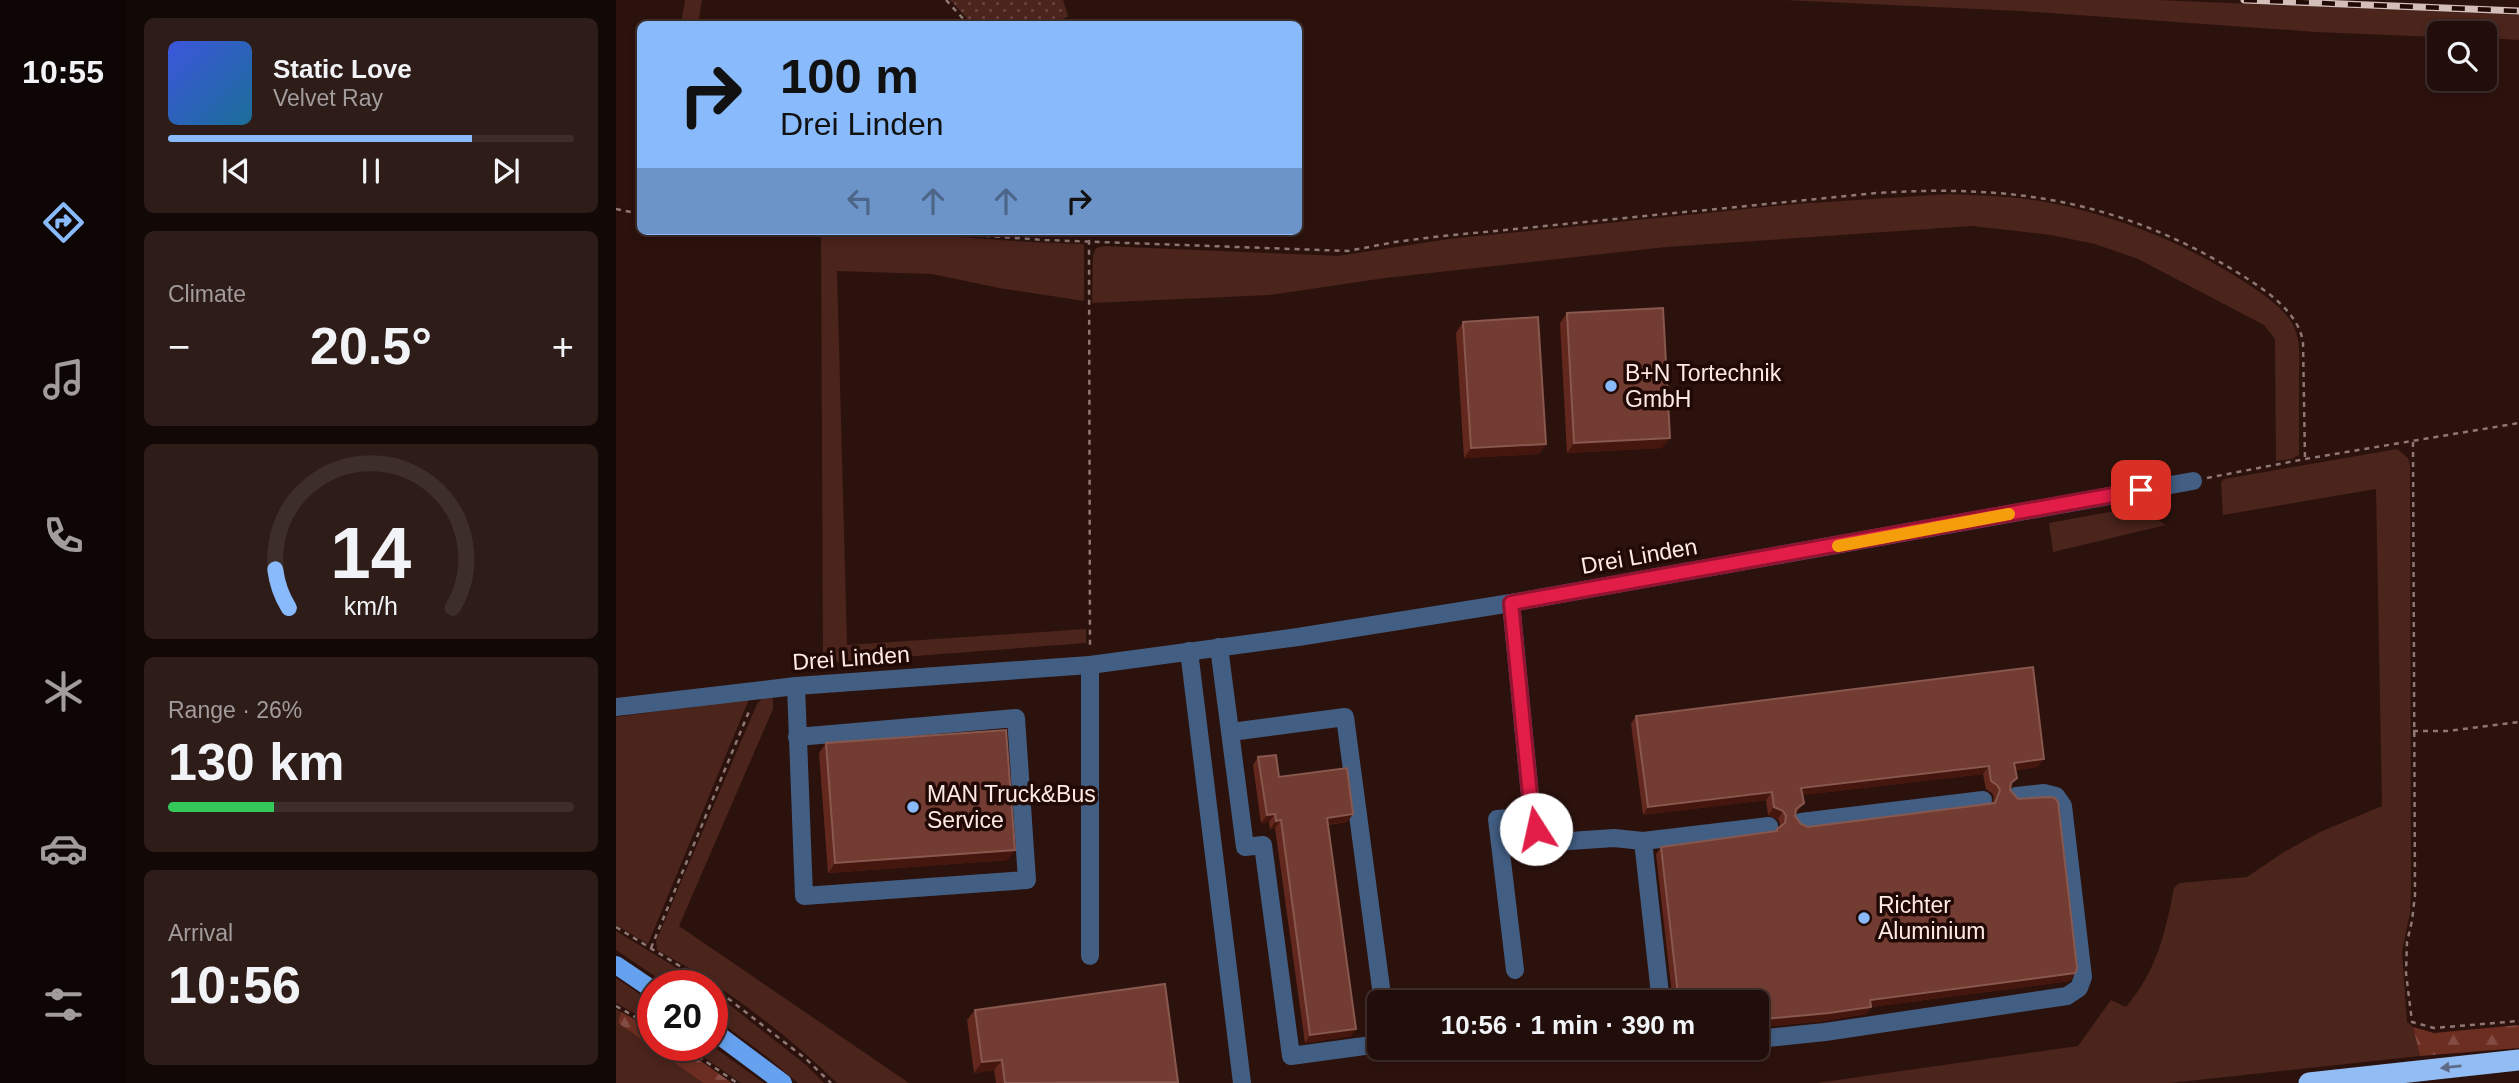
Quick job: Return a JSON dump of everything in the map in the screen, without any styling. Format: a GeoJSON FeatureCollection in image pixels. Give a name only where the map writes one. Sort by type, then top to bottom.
{"type":"FeatureCollection","features":[{"type":"Feature","properties":{"kind":"highway"},"geometry":{"type":"LineString","coordinates":[[2309,1083],[2519,1060]]}},
{"type":"Feature","properties":{"kind":"main road"},"geometry":{"type":"LineString","coordinates":[[616,965],[637,979]]}},
{"type":"Feature","properties":{"kind":"main road"},"geometry":{"type":"LineString","coordinates":[[728,1042],[783,1083]]}},
{"type":"Feature","properties":{"kind":"street","name":"Drei Linden"},"geometry":{"type":"LineString","coordinates":[[616,707],[796,686],[1090,665],[1219,647],[1511,603],[2193,481]]}},
{"type":"Feature","properties":{"kind":"street"},"geometry":{"type":"LineString","coordinates":[[1511,603],[1532,816],[1536,829],[1544,839],[1555,842],[1614,838],[1643,841],[1769,826]]}},
{"type":"Feature","properties":{"kind":"street"},"geometry":{"type":"LineString","coordinates":[[1219,647],[1245,847],[1263,845],[1291,1056],[1367,1046]]}},
{"type":"Feature","properties":{"kind":"street"},"geometry":{"type":"LineString","coordinates":[[1189,651],[1242,1083]]}},
{"type":"Feature","properties":{"kind":"street"},"geometry":{"type":"LineString","coordinates":[[1090,665],[1090,957]]}},
{"type":"Feature","properties":{"kind":"street"},"geometry":{"type":"LineString","coordinates":[[796,686],[797,737],[804,896],[1027,880],[1016,718],[797,737]]}},
{"type":"Feature","properties":{"kind":"street"},"geometry":{"type":"LineString","coordinates":[[1231,732],[1345,717],[1381,990]]}},
{"type":"Feature","properties":{"kind":"street"},"geometry":{"type":"LineString","coordinates":[[1769,1038],[2067,996],[2079,988],[2083,977],[2063,806],[2056,796],[2044,793],[2016,796]]}},
{"type":"Feature","properties":{"kind":"street"},"geometry":{"type":"LineString","coordinates":[[1801,822],[1983,800]]}},
{"type":"Feature","properties":{"kind":"street"},"geometry":{"type":"LineString","coordinates":[[1515,970],[1497,819],[1532,816]]}},
{"type":"Feature","properties":{"kind":"street"},"geometry":{"type":"LineString","coordinates":[[1643,841],[1660,990]]}},
{"type":"Feature","properties":{"kind":"path"},"geometry":{"type":"LineString","coordinates":[[947,0],[965,21]]}},
{"type":"Feature","properties":{"kind":"path"},"geometry":{"type":"LineString","coordinates":[[985,235],[1348,251],[1395,242],[1877,193],[1974,190],[2017,194],[2064,202],[2170,235],[2250,280],[2288,312],[2301,331],[2303,342],[2305,459]]}},
{"type":"Feature","properties":{"kind":"path"},"geometry":{"type":"LineString","coordinates":[[616,209],[637,213]]}},
{"type":"Feature","properties":{"kind":"path"},"geometry":{"type":"LineString","coordinates":[[1086,235],[1089,241],[1090,665]]}},
{"type":"Feature","properties":{"kind":"path"},"geometry":{"type":"LineString","coordinates":[[2193,481],[2519,423]]}},
{"type":"Feature","properties":{"kind":"path"},"geometry":{"type":"LineString","coordinates":[[2413,442],[2415,895],[2407,942],[2406,973],[2412,1022],[2434,1028],[2519,1021]]}},
{"type":"Feature","properties":{"kind":"path"},"geometry":{"type":"LineString","coordinates":[[651,948],[758,691]]}},
{"type":"Feature","properties":{"kind":"path"},"geometry":{"type":"LineString","coordinates":[[2413,731],[2446,731],[2519,722]]}},
{"type":"Feature","properties":{"kind":"path"},"geometry":{"type":"LineString","coordinates":[[616,927],[686,970]]}},
{"type":"Feature","properties":{"kind":"path"},"geometry":{"type":"LineString","coordinates":[[728,998],[806,1059],[831,1083]]}},
{"type":"Feature","properties":{"kind":"path"},"geometry":{"type":"LineString","coordinates":[[616,1006],[637,1018]]}},
{"type":"Feature","properties":{"kind":"path"},"geometry":{"type":"LineString","coordinates":[[705,1061],[737,1083]]}},
{"type":"Feature","properties":{"kind":"shaded area"},"geometry":{"type":"Polygon","coordinates":[[[685,0],[702,0],[698,21],[682,21],[685,0]]]}},
{"type":"Feature","properties":{"kind":"shaded area"},"geometry":{"type":"Polygon","coordinates":[[[950,0],[1063,0],[1068,16],[1059,21],[969,21],[950,0]]]}},
{"type":"Feature","properties":{"kind":"shaded area"},"geometry":{"type":"Polygon","coordinates":[[[1784,0],[2158,0],[2519,15],[2519,40],[2497,39],[2497,21],[2427,21],[2427,37],[2316,32],[2020,11],[1784,0]]]}},
{"type":"Feature","properties":{"kind":"shaded area"},"geometry":{"type":"Polygon","coordinates":[[[1950,194],[2039,201],[2127,224],[2175,243],[2221,267],[2266,297],[2287,316],[2298,338],[2299,455],[2276,461],[2275,339],[2264,325],[2138,259],[2095,244],[2051,235],[1972,226],[1666,247],[1385,278],[1270,295],[1092,303],[1093,256],[1096,248],[1104,246],[1338,256],[1449,239],[1795,204],[1950,194]]]}},
{"type":"Feature","properties":{"kind":"shaded area"},"geometry":{"type":"Polygon","coordinates":[[[821,235],[920,235],[1084,244],[1084,301],[932,274],[837,271],[847,645],[1086,629],[1086,643],[823,663],[821,235]]]}},
{"type":"Feature","properties":{"kind":"shaded area"},"geometry":{"type":"Polygon","coordinates":[[[2397,449],[2408,458],[2410,466],[2411,888],[2410,913],[2402,952],[2407,1022],[2413,1027],[2420,1056],[2170,1083],[1816,1083],[2078,1046],[2111,1000],[2126,1007],[2137,993],[2158,951],[2174,888],[2179,883],[2247,877],[2320,832],[2382,806],[2376,489],[2223,515],[2221,482],[2224,479],[2397,449]]]}},
{"type":"Feature","properties":{"kind":"shaded area"},"geometry":{"type":"Polygon","coordinates":[[[2131,508],[2166,525],[2053,552],[2049,523],[2131,508]]]}},
{"type":"Feature","properties":{"kind":"shaded area"},"geometry":{"type":"Polygon","coordinates":[[[773,696],[773,709],[679,926],[909,1083],[837,1083],[795,1045],[728,994],[728,970],[691,970],[657,950],[656,941],[757,704],[763,697],[773,696]]]}},
{"type":"Feature","properties":{"kind":"shaded area"},"geometry":{"type":"Polygon","coordinates":[[[749,699],[648,944],[616,925],[616,717],[749,699]]]}},
{"type":"Feature","properties":{"kind":"shaded area"},"geometry":{"type":"Polygon","coordinates":[[[616,931],[680,970],[646,970],[616,950],[616,931]]]}},
{"type":"Feature","properties":{"kind":"shaded area"},"geometry":{"type":"Polygon","coordinates":[[[616,978],[637,992],[637,1015],[616,1003],[616,978]]]}},
{"type":"Feature","properties":{"kind":"shaded area"},"geometry":{"type":"Polygon","coordinates":[[[728,1004],[806,1065],[824,1083],[798,1083],[728,1028],[728,1004]]]}},
{"type":"Feature","properties":{"kind":"shaded area"},"geometry":{"type":"Polygon","coordinates":[[[616,1009],[621,1012],[618,1023],[637,1036],[637,1061],[672,1061],[703,1083],[616,1083],[616,1009]]]}},
{"type":"Feature","properties":{"kind":"shaded area"},"geometry":{"type":"Polygon","coordinates":[[[728,1057],[764,1083],[741,1083],[709,1061],[728,1061],[728,1057]]]}},
{"type":"Feature","properties":{"kind":"green space"},"geometry":{"type":"Polygon","coordinates":[[[621,1012],[637,1020],[637,1036],[618,1023],[621,1012]]]}},
{"type":"Feature","properties":{"kind":"green space"},"geometry":{"type":"Polygon","coordinates":[[[2519,1025],[2519,1048],[2420,1056],[2413,1027],[2434,1033],[2519,1025]]]}},
{"type":"Feature","properties":{"kind":"green space"},"geometry":{"type":"Polygon","coordinates":[[[672,1061],[701,1061],[732,1083],[703,1083],[672,1061]]]}},
{"type":"Feature","properties":{"kind":"building","name":"B+N Tortechnik GmbH"},"geometry":{"type":"Polygon","coordinates":[[[1663,308],[1670,438],[1574,443],[1567,313],[1663,308]]]}},
{"type":"Feature","properties":{"kind":"building"},"geometry":{"type":"Polygon","coordinates":[[[1538,317],[1546,444],[1471,448],[1463,322],[1538,317]]]}},
{"type":"Feature","properties":{"kind":"building","name":"Richter Aluminium"},"geometry":{"type":"Polygon","coordinates":[[[2033,667],[2044,759],[2014,763],[2017,778],[2011,783],[2010,790],[2018,799],[2049,797],[2058,802],[2077,968],[2075,973],[1870,1000],[1871,1007],[1769,1019],[1769,990],[1678,990],[1661,847],[1777,831],[1785,823],[1786,816],[1783,811],[1774,807],[1772,792],[1648,807],[1636,716],[2033,667]],[[1989,766],[1801,788],[1804,803],[1796,809],[1795,816],[1801,824],[1808,827],[1995,803],[2000,790],[1991,781],[1989,766]]]}},
{"type":"Feature","properties":{"kind":"building","name":"MAN Truck&Bus Service"},"geometry":{"type":"Polygon","coordinates":[[[1006,730],[1015,850],[835,863],[826,743],[1006,730]]]}},
{"type":"Feature","properties":{"kind":"building"},"geometry":{"type":"Polygon","coordinates":[[[1276,755],[1279,777],[1347,768],[1353,814],[1327,818],[1356,1029],[1310,1035],[1281,820],[1276,821],[1275,814],[1267,815],[1258,757],[1276,755]]]}},
{"type":"Feature","properties":{"kind":"building"},"geometry":{"type":"Polygon","coordinates":[[[1165,984],[1178,1082],[1005,1083],[1002,1060],[982,1062],[975,1010],[1165,984]]]}},
{"type":"Feature","properties":{"kind":"railway"},"geometry":{"type":"LineString","coordinates":[[2244,0],[2519,11]]}},
{"type":"Feature","properties":{"kind":"slow traffic"},"geometry":{"type":"LineString","coordinates":[[1838,546],[2009,514]]}},
{"type":"Feature","properties":{"kind":"place","name":"B+N Tortechnik GmbH"},"geometry":{"type":"Point","coordinates":[1611,386]}},
{"type":"Feature","properties":{"kind":"place","name":"MAN Truck&Bus Service"},"geometry":{"type":"Point","coordinates":[913,807]}},
{"type":"Feature","properties":{"kind":"place","name":"Richter Aluminium"},"geometry":{"type":"Point","coordinates":[1864,918]}},
{"type":"Feature","properties":{"kind":"route"},"geometry":{"type":"LineString","coordinates":[[1536,829],[1532,816],[1511,603],[2141,490]]}}]}
